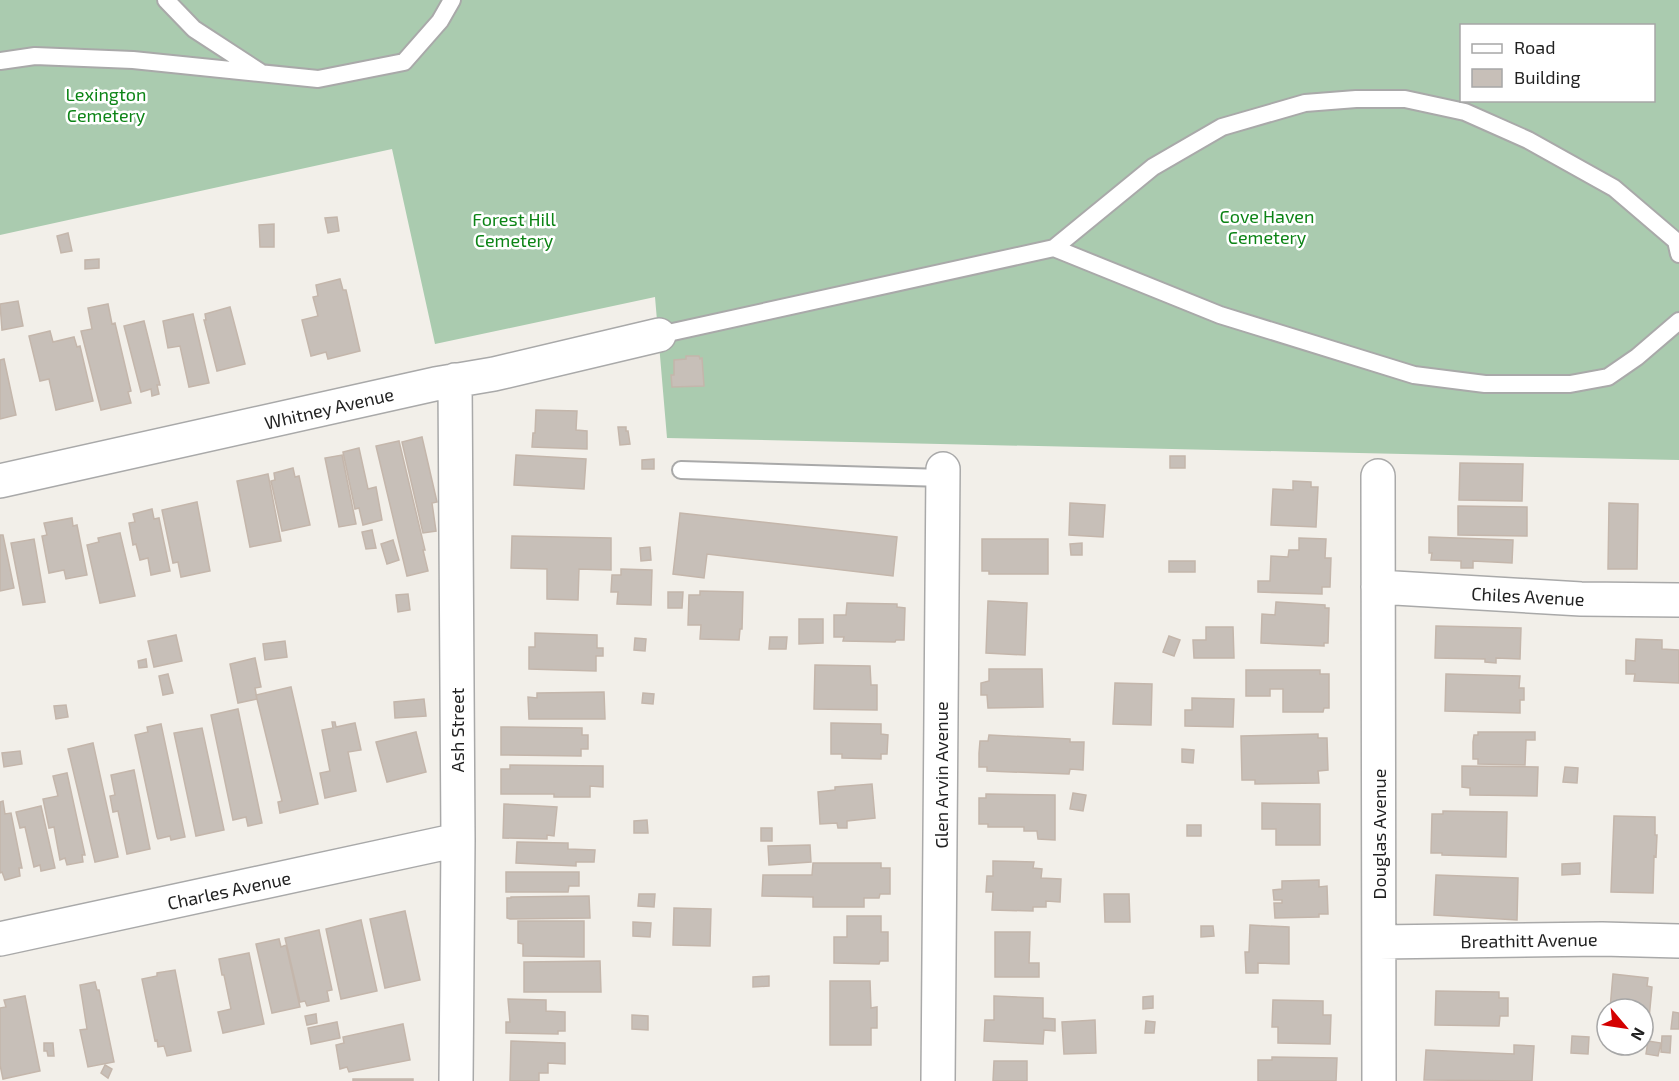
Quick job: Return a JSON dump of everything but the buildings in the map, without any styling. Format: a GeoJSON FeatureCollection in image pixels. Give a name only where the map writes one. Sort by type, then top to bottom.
{"type":"FeatureCollection","features":[{"type":"Feature","properties":{"kind":"street","name":"Whitney Avenue"},"geometry":{"type":"LineString","coordinates":[[0,481],[455,380],[494,374],[659,335]]}},
{"type":"Feature","properties":{"kind":"street","name":"Ash Street"},"geometry":{"type":"LineString","coordinates":[[455,380],[458,840],[456,1081]]}},
{"type":"Feature","properties":{"kind":"street","name":"Glen Arvin Avenue"},"geometry":{"type":"LineString","coordinates":[[938,1081],[943,473]]}},
{"type":"Feature","properties":{"kind":"street","name":"Douglas Avenue"},"geometry":{"type":"LineString","coordinates":[[1378,476],[1379,1081]]}},
{"type":"Feature","properties":{"kind":"street","name":"Chiles Avenue"},"geometry":{"type":"LineString","coordinates":[[1378,588],[1581,599],[1679,600]]}},
{"type":"Feature","properties":{"kind":"street","name":"Charles Avenue"},"geometry":{"type":"LineString","coordinates":[[0,939],[458,840]]}},
{"type":"Feature","properties":{"kind":"street","name":"Breathitt Avenue"},"geometry":{"type":"LineString","coordinates":[[1379,942],[1602,939],[1679,941]]}},
{"type":"Feature","properties":{"kind":"lane"},"geometry":{"type":"LineString","coordinates":[[166,0],[194,29],[264,75]]}},
{"type":"Feature","properties":{"kind":"lane"},"geometry":{"type":"LineString","coordinates":[[0,61],[35,56],[132,60],[318,79],[404,62],[440,21],[452,0]]}},
{"type":"Feature","properties":{"kind":"lane"},"geometry":{"type":"LineString","coordinates":[[659,335],[1054,248],[1153,167],[1222,127],[1305,103],[1356,99],[1405,99],[1465,112],[1528,140],[1614,188],[1678,245]]}},
{"type":"Feature","properties":{"kind":"lane"},"geometry":{"type":"LineString","coordinates":[[1054,248],[1231,318],[1414,375],[1485,384],[1570,384],[1608,377],[1637,357],[1679,321]]}},
{"type":"Feature","properties":{"kind":"lane"},"geometry":{"type":"LineString","coordinates":[[681,470],[943,473]]}},
{"type":"Feature","properties":{"kind":"green space","name":"Cove Haven Cemetery"},"geometry":{"type":"Polygon","coordinates":[[[0,0],[1679,0],[1679,460],[667,438],[655,297],[435,344],[392,149],[0,235],[0,0]]]}},
{"type":"Feature","properties":{"kind":"park label","name":"Lexington Cemetery"},"geometry":{"type":"Point","coordinates":[106,104]}},
{"type":"Feature","properties":{"kind":"park label","name":"Forest Hill Cemetery"},"geometry":{"type":"Point","coordinates":[514,229]}}]}
